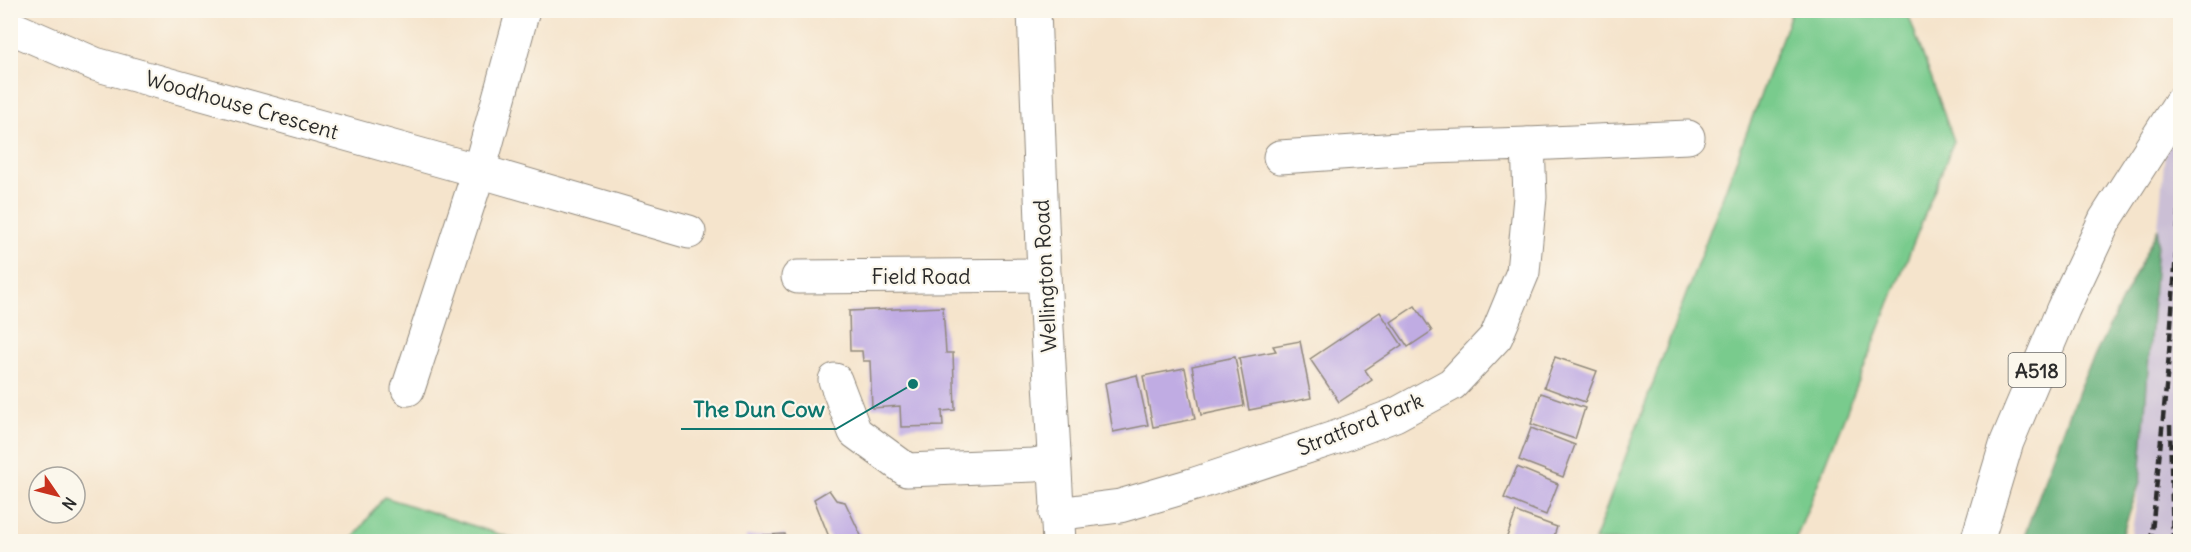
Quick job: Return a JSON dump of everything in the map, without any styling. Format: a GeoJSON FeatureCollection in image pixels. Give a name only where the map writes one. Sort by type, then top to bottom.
{"type":"FeatureCollection","features":[{"type":"Feature","properties":{"kind":"main road"},"geometry":{"type":"LineString","coordinates":[[408,389],[479,171],[523,10]]}},
{"type":"Feature","properties":{"kind":"main road","name":"Wellington Road"},"geometry":{"type":"LineString","coordinates":[[1034,10],[1044,275],[1058,528]]}},
{"type":"Feature","properties":{"kind":"main road","name":"Woodhouse Crescent"},"geometry":{"type":"LineString","coordinates":[[10,27],[95,64],[689,232]]}},
{"type":"Feature","properties":{"kind":"main road","name":"A518"},"geometry":{"type":"LineString","coordinates":[[1977,542],[2011,432],[2062,309],[2105,220],[2181,103]]}},
{"type":"Feature","properties":{"kind":"main road"},"geometry":{"type":"LineString","coordinates":[[1280,157],[1429,147],[1688,137]]}},
{"type":"Feature","properties":{"kind":"main road","name":"Stratford Park"},"geometry":{"type":"LineString","coordinates":[[1058,528],[1337,437],[1395,415],[1452,384],[1496,336],[1523,272],[1530,197],[1528,144]]}},
{"type":"Feature","properties":{"kind":"main road","name":"Field Road"},"geometry":{"type":"LineString","coordinates":[[798,277],[1044,275]]}},
{"type":"Feature","properties":{"kind":"main road"},"geometry":{"type":"LineString","coordinates":[[835,380],[855,432],[907,470],[1034,465],[1053,461]]}},
{"type":"Feature","properties":{"kind":"shaded area"},"geometry":{"type":"Polygon","coordinates":[[[2178,11],[2180,11],[2180,541],[2130,542],[2140,482],[2158,228],[2178,11]]]}},
{"type":"Feature","properties":{"kind":"green space"},"geometry":{"type":"Polygon","coordinates":[[[1792,11],[1907,11],[1954,141],[1795,541],[1594,541],[1792,11]]]}},
{"type":"Feature","properties":{"kind":"green space"},"geometry":{"type":"Polygon","coordinates":[[[2158,228],[2140,482],[2120,541],[2022,541],[2080,386],[2158,228]]]}},
{"type":"Feature","properties":{"kind":"green space"},"geometry":{"type":"Polygon","coordinates":[[[384,497],[520,541],[351,541],[384,497]]]}},
{"type":"Feature","properties":{"kind":"building"},"geometry":{"type":"Polygon","coordinates":[[[1415,306],[1432,331],[1408,347],[1391,322],[1415,306]]]}},
{"type":"Feature","properties":{"kind":"building"},"geometry":{"type":"Polygon","coordinates":[[[943,307],[946,353],[953,353],[955,410],[942,411],[943,426],[901,427],[900,406],[872,408],[870,361],[863,361],[862,351],[850,351],[849,311],[943,307]]]}},
{"type":"Feature","properties":{"kind":"building"},"geometry":{"type":"Polygon","coordinates":[[[1380,312],[1402,345],[1365,370],[1372,380],[1339,402],[1310,359],[1380,312]]]}},
{"type":"Feature","properties":{"kind":"building"},"geometry":{"type":"Polygon","coordinates":[[[1300,341],[1311,398],[1249,410],[1239,358],[1276,351],[1273,346],[1300,341]]]}},
{"type":"Feature","properties":{"kind":"building"},"geometry":{"type":"Polygon","coordinates":[[[1235,357],[1244,406],[1201,415],[1192,366],[1235,357]]]}},
{"type":"Feature","properties":{"kind":"building"},"geometry":{"type":"Polygon","coordinates":[[[1555,357],[1597,371],[1585,402],[1544,387],[1555,357]]]}},
{"type":"Feature","properties":{"kind":"building"},"geometry":{"type":"Polygon","coordinates":[[[1185,368],[1195,419],[1153,427],[1143,376],[1185,368]]]}},
{"type":"Feature","properties":{"kind":"building"},"geometry":{"type":"Polygon","coordinates":[[[1137,375],[1148,425],[1113,432],[1105,383],[1137,375]]]}},
{"type":"Feature","properties":{"kind":"building"},"geometry":{"type":"Polygon","coordinates":[[[1541,393],[1585,408],[1575,439],[1531,424],[1541,393]]]}},
{"type":"Feature","properties":{"kind":"building"},"geometry":{"type":"Polygon","coordinates":[[[1531,428],[1575,445],[1563,477],[1519,460],[1531,428]]]}},
{"type":"Feature","properties":{"kind":"building"},"geometry":{"type":"Polygon","coordinates":[[[1517,467],[1558,484],[1546,515],[1504,498],[1517,467]]]}},
{"type":"Feature","properties":{"kind":"building"},"geometry":{"type":"Polygon","coordinates":[[[829,490],[836,500],[845,502],[864,542],[831,542],[814,499],[829,490]]]}},
{"type":"Feature","properties":{"kind":"building"},"geometry":{"type":"Polygon","coordinates":[[[1516,512],[1557,527],[1552,542],[1505,542],[1516,512]]]}},
{"type":"Feature","properties":{"kind":"building"},"geometry":{"type":"Polygon","coordinates":[[[785,534],[785,542],[746,542],[746,536],[785,534]]]}},
{"type":"Feature","properties":{"kind":"railway"},"geometry":{"type":"LineString","coordinates":[[2151,542],[2168,367],[2180,197]]}},
{"type":"Feature","properties":{"kind":"railway"},"geometry":{"type":"LineString","coordinates":[[2170,425],[2173,542]]}},
{"type":"Feature","properties":{"kind":"place","name":"The Dun Cow"},"geometry":{"type":"Point","coordinates":[913,384]}}]}
